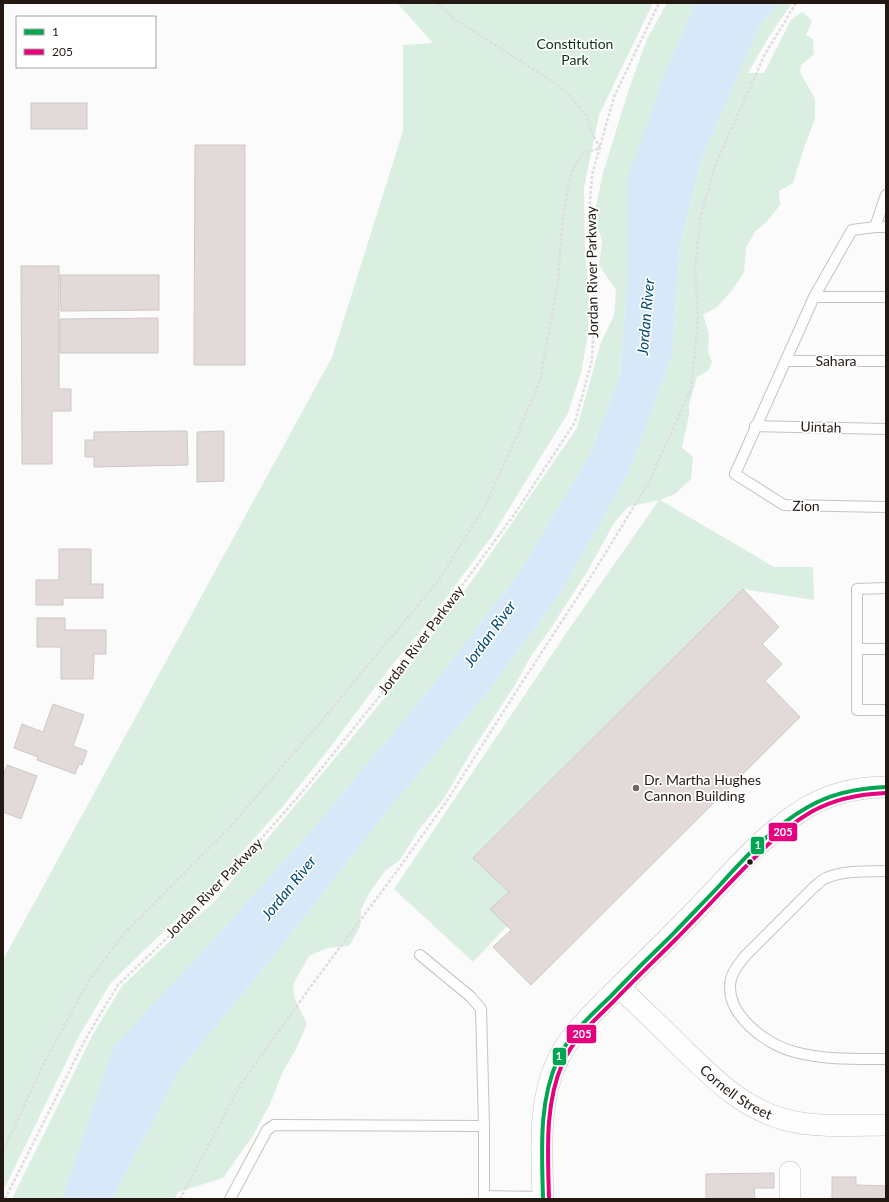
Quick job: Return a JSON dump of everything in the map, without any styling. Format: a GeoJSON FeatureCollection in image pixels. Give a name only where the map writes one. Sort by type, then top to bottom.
{"type":"FeatureCollection","features":[{"type":"Feature","properties":{"kind":"street"},"geometry":{"type":"LineString","coordinates":[[543,1198],[544,1104],[549,1081],[558,1059],[569,1039],[693,913],[745,857],[798,813],[823,799],[848,790],[886,787]]}},
{"type":"Feature","properties":{"kind":"street","name":"Cornell Street"},"geometry":{"type":"LineString","coordinates":[[619,987],[713,1078],[736,1097],[760,1111],[786,1120],[813,1124],[886,1125]]}},
{"type":"Feature","properties":{"kind":"street"},"geometry":{"type":"LineString","coordinates":[[790,1172],[790,1199]]}},
{"type":"Feature","properties":{"kind":"lane"},"geometry":{"type":"LineString","coordinates":[[875,227],[886,195]]}},
{"type":"Feature","properties":{"kind":"lane"},"geometry":{"type":"LineString","coordinates":[[755,426],[814,297],[852,230],[886,227]]}},
{"type":"Feature","properties":{"kind":"lane"},"geometry":{"type":"LineString","coordinates":[[814,297],[886,297]]}},
{"type":"Feature","properties":{"kind":"lane","name":"Sahara"},"geometry":{"type":"LineString","coordinates":[[786,361],[886,361]]}},
{"type":"Feature","properties":{"kind":"lane","name":"Uintah"},"geometry":{"type":"LineString","coordinates":[[755,426],[886,429]]}},
{"type":"Feature","properties":{"kind":"lane","name":"Zion"},"geometry":{"type":"LineString","coordinates":[[755,426],[735,474],[784,506],[886,507]]}},
{"type":"Feature","properties":{"kind":"lane"},"geometry":{"type":"LineString","coordinates":[[886,588],[857,589],[857,710],[886,710]]}},
{"type":"Feature","properties":{"kind":"lane"},"geometry":{"type":"LineString","coordinates":[[857,649],[886,649]]}},
{"type":"Feature","properties":{"kind":"lane"},"geometry":{"type":"LineString","coordinates":[[886,871],[836,874],[824,879],[813,888],[745,956],[735,968],[731,978],[730,988],[730,999],[736,1010],[752,1029],[776,1044],[793,1052],[812,1056],[886,1059]]}},
{"type":"Feature","properties":{"kind":"lane"},"geometry":{"type":"LineString","coordinates":[[420,955],[472,997],[481,1009],[484,1198],[543,1198]]}},
{"type":"Feature","properties":{"kind":"lane"},"geometry":{"type":"LineString","coordinates":[[230,1199],[267,1130],[274,1125],[484,1126]]}},
{"type":"Feature","properties":{"kind":"path"},"geometry":{"type":"LineString","coordinates":[[3,1152],[44,1063],[88,982],[122,936],[230,827],[324,718],[438,581],[484,508],[540,381],[558,282],[563,214],[571,173],[581,154],[600,148],[592,134],[591,126],[586,115],[568,94],[553,82],[453,18],[437,3]]}},
{"type":"Feature","properties":{"kind":"path","name":"Jordan River Parkway"},"geometry":{"type":"LineString","coordinates":[[6,1199],[86,1038],[118,985],[210,897],[309,784],[405,664],[516,512],[575,422],[592,360],[595,294],[588,228],[592,175],[614,97],[659,3]]}},
{"type":"Feature","properties":{"kind":"path"},"geometry":{"type":"LineString","coordinates":[[180,1199],[241,1084],[448,799],[522,681],[592,575],[649,482],[691,389],[698,318],[695,267],[701,215],[715,166],[765,54],[796,3]]}},
{"type":"Feature","properties":{"kind":"green space","name":"Constitution Park"},"geometry":{"type":"Polygon","coordinates":[[[397,3],[653,3],[599,115],[584,188],[585,250],[589,292],[588,334],[581,373],[568,413],[492,536],[428,622],[388,670],[328,750],[284,805],[206,892],[110,984],[80,1034],[3,1191],[3,960],[332,357],[403,131],[403,45],[433,43],[397,3]]]}},
{"type":"Feature","properties":{"kind":"green space"},"geometry":{"type":"Polygon","coordinates":[[[667,3],[696,3],[658,88],[627,287],[620,375],[590,454],[518,575],[433,685],[313,829],[196,959],[116,1044],[62,1199],[12,1199],[93,1034],[122,986],[214,902],[347,744],[399,680],[476,575],[577,428],[600,345],[614,315],[616,290],[599,265],[602,241],[594,216],[603,173],[628,92],[647,39],[667,3]]]}},
{"type":"Feature","properties":{"kind":"green space"},"geometry":{"type":"Polygon","coordinates":[[[779,3],[792,3],[768,38],[748,73],[764,73],[791,20],[802,12],[812,21],[806,35],[813,39],[814,54],[801,65],[800,72],[815,99],[815,118],[793,183],[779,191],[780,205],[768,220],[755,232],[746,247],[744,272],[733,289],[717,307],[703,315],[709,333],[708,352],[712,362],[708,371],[697,377],[689,405],[689,415],[682,448],[693,457],[691,479],[675,494],[660,500],[774,567],[813,567],[814,600],[743,589],[473,858],[509,892],[491,909],[507,926],[473,962],[394,889],[567,632],[659,500],[628,507],[614,523],[587,572],[531,656],[515,685],[471,752],[445,797],[418,831],[400,860],[385,871],[370,892],[361,909],[360,927],[349,946],[327,948],[309,956],[293,985],[295,999],[307,1024],[295,1051],[283,1071],[270,1104],[252,1137],[223,1178],[178,1192],[175,1199],[112,1199],[179,1071],[268,963],[388,810],[485,695],[558,597],[630,470],[672,355],[680,246],[702,158],[760,25],[779,3]]]}},
{"type":"Feature","properties":{"kind":"water","name":"Jordan River"},"geometry":{"type":"Polygon","coordinates":[[[696,3],[779,3],[760,25],[702,158],[680,246],[672,355],[630,470],[558,597],[485,695],[388,810],[268,963],[179,1071],[112,1199],[62,1199],[114,1046],[196,959],[313,829],[433,685],[518,575],[590,454],[620,375],[627,287],[628,177],[655,103],[658,88],[696,3]]]}},
{"type":"Feature","properties":{"kind":"building"},"geometry":{"type":"Polygon","coordinates":[[[31,103],[87,103],[87,129],[31,129],[31,103]]]}},
{"type":"Feature","properties":{"kind":"building"},"geometry":{"type":"Polygon","coordinates":[[[195,145],[245,145],[245,365],[194,365],[195,145]]]}},
{"type":"Feature","properties":{"kind":"building"},"geometry":{"type":"Polygon","coordinates":[[[21,266],[59,266],[59,389],[71,389],[71,411],[52,411],[52,464],[22,464],[21,266]]]}},
{"type":"Feature","properties":{"kind":"building"},"geometry":{"type":"Polygon","coordinates":[[[60,275],[159,275],[159,310],[61,311],[60,275]]]}},
{"type":"Feature","properties":{"kind":"building"},"geometry":{"type":"Polygon","coordinates":[[[158,318],[158,353],[60,353],[60,319],[158,318]]]}},
{"type":"Feature","properties":{"kind":"building"},"geometry":{"type":"Polygon","coordinates":[[[187,431],[188,465],[94,467],[94,457],[85,457],[85,440],[94,440],[94,432],[187,431]]]}},
{"type":"Feature","properties":{"kind":"building"},"geometry":{"type":"Polygon","coordinates":[[[224,431],[224,481],[197,482],[197,432],[224,431]]]}},
{"type":"Feature","properties":{"kind":"building"},"geometry":{"type":"Polygon","coordinates":[[[59,549],[91,549],[91,584],[103,584],[103,598],[63,598],[63,605],[36,605],[36,580],[59,580],[59,549]]]}},
{"type":"Feature","properties":{"kind":"building","name":"Dr. Martha Hughes Cannon Building"},"geometry":{"type":"Polygon","coordinates":[[[743,589],[779,627],[762,644],[782,664],[765,681],[800,717],[531,985],[493,947],[511,930],[490,909],[509,892],[473,858],[743,589]]]}},
{"type":"Feature","properties":{"kind":"building"},"geometry":{"type":"Polygon","coordinates":[[[37,618],[65,618],[65,630],[106,630],[106,654],[94,654],[93,679],[61,679],[61,647],[37,647],[37,618]]]}},
{"type":"Feature","properties":{"kind":"building"},"geometry":{"type":"Polygon","coordinates":[[[53,704],[84,715],[73,746],[87,751],[82,765],[79,764],[75,774],[37,760],[38,757],[14,748],[22,724],[43,732],[53,704]]]}},
{"type":"Feature","properties":{"kind":"building"},"geometry":{"type":"Polygon","coordinates":[[[7,765],[37,776],[21,819],[3,812],[3,777],[7,765]]]}},
{"type":"Feature","properties":{"kind":"building"},"geometry":{"type":"Polygon","coordinates":[[[774,1173],[774,1188],[754,1188],[755,1199],[706,1199],[706,1174],[774,1173]]]}},
{"type":"Feature","properties":{"kind":"building"},"geometry":{"type":"Polygon","coordinates":[[[832,1177],[856,1177],[856,1185],[886,1186],[886,1199],[832,1199],[832,1177]]]}},
{"type":"Feature","properties":{"kind":"transit line","name":"1"},"geometry":{"type":"LineString","coordinates":[[543,1199],[542,1146],[544,1110],[547,1093],[558,1059],[574,1034],[588,1018],[672,935],[772,832],[808,807],[827,798],[856,790],[886,787]]}},
{"type":"Feature","properties":{"kind":"transit line","name":"205"},"geometry":{"type":"LineString","coordinates":[[549,1199],[548,1129],[553,1095],[563,1062],[579,1037],[775,838],[799,820],[820,807],[857,796],[886,793]]}},
{"type":"Feature","properties":{"kind":"place","name":"Dr. Martha Hughes Cannon Building"},"geometry":{"type":"Point","coordinates":[636,788]}}]}
